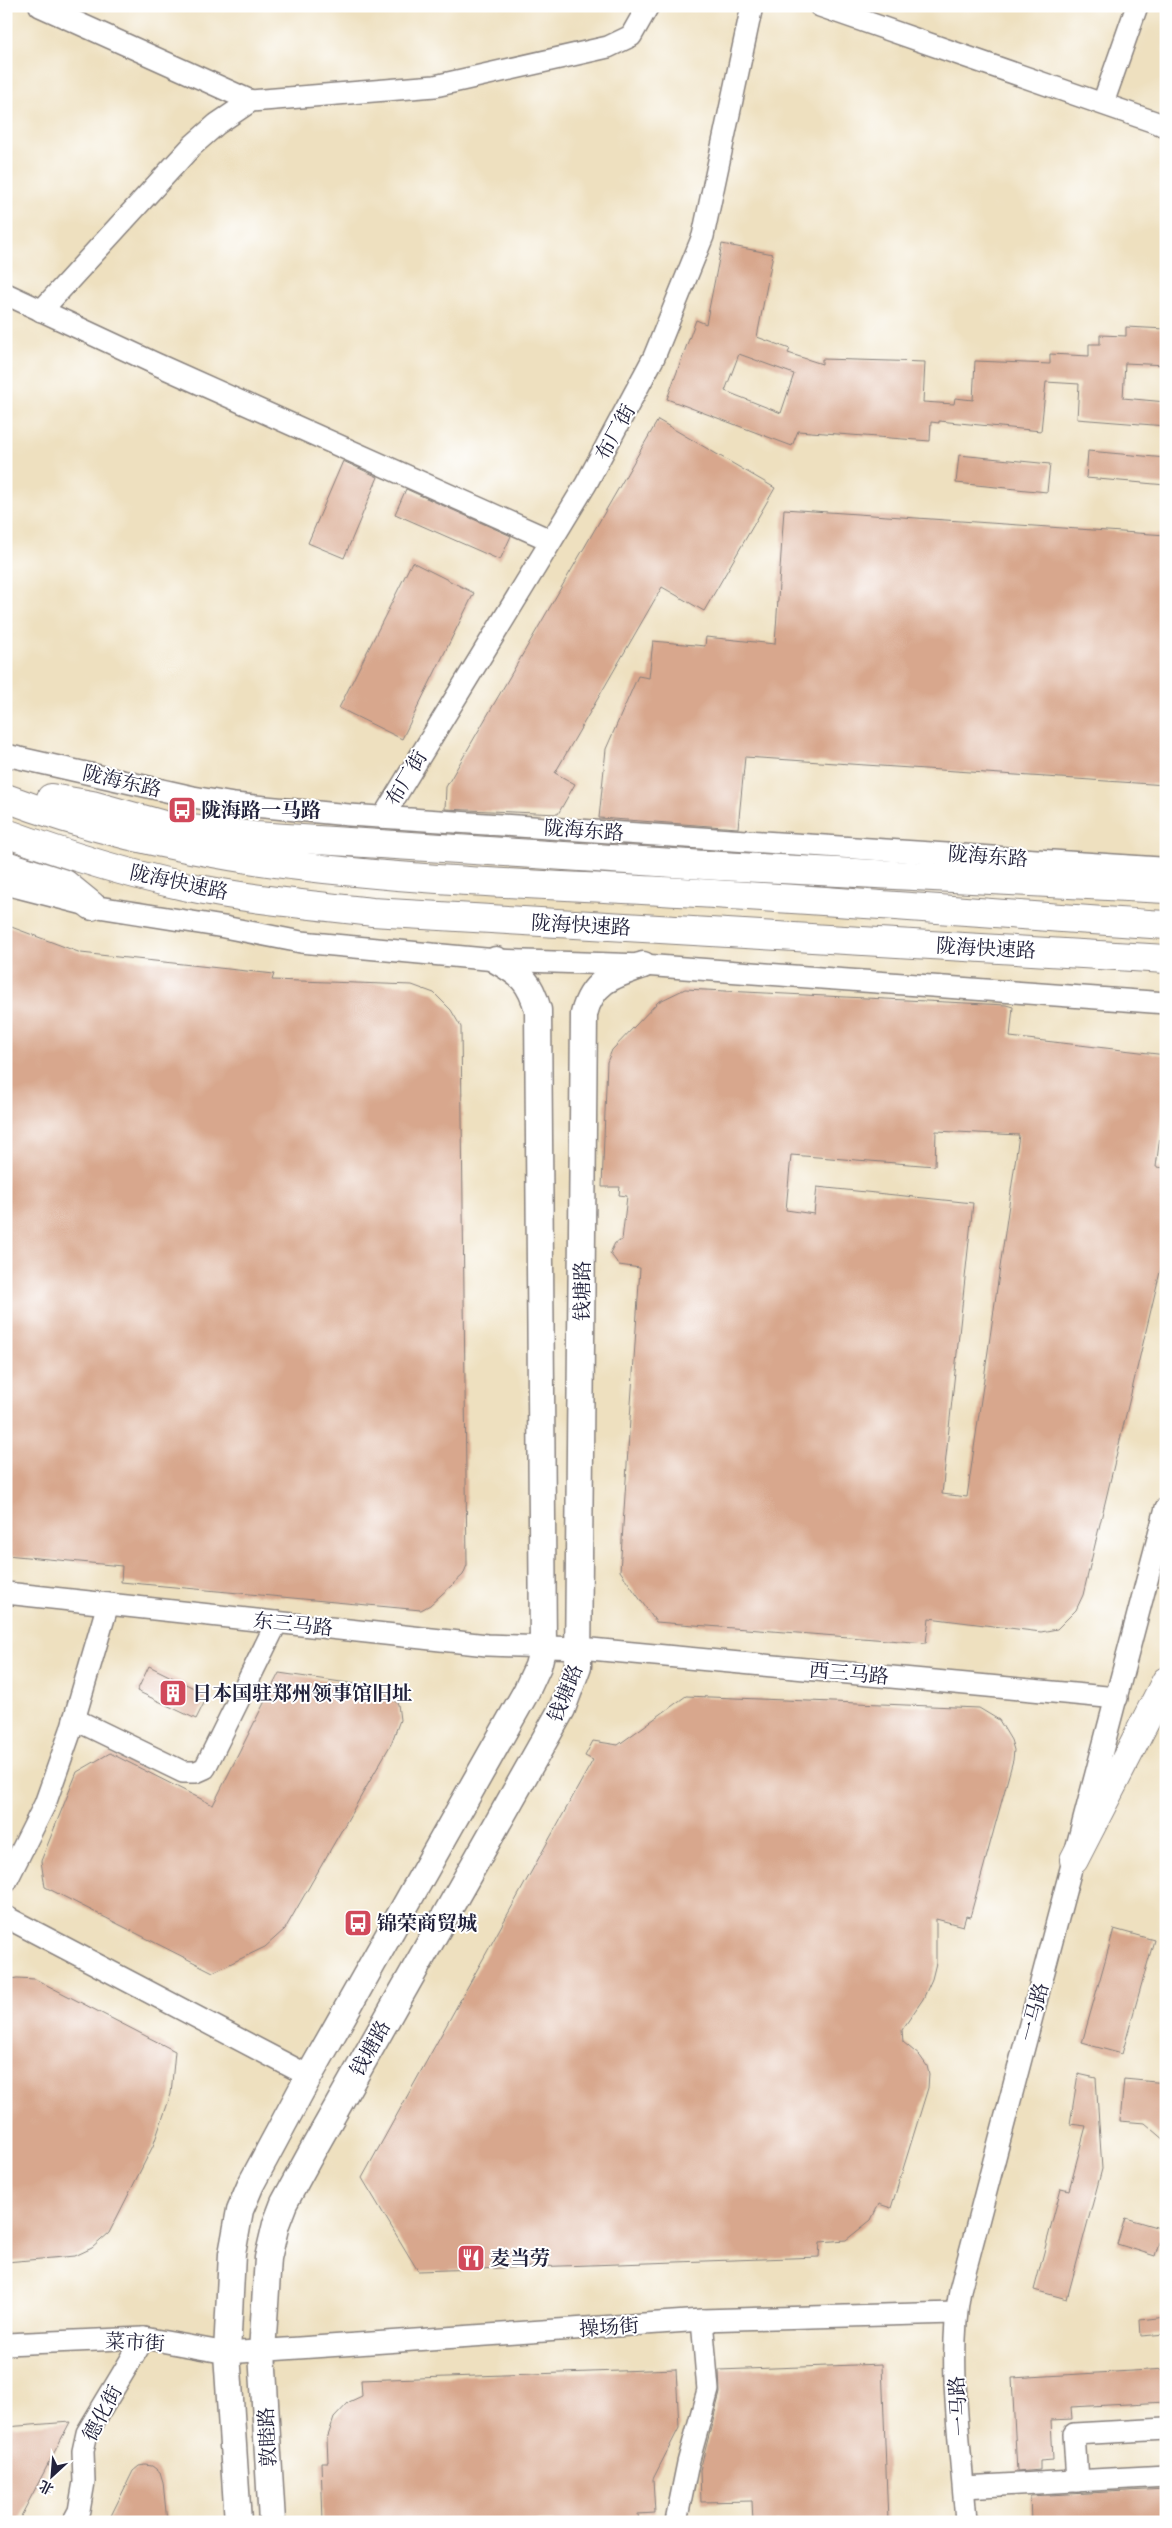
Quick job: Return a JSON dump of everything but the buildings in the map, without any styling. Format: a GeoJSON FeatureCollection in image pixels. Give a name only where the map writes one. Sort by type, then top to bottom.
{"type":"FeatureCollection","features":[{"type":"Feature","properties":{"kind":"highway"},"geometry":{"type":"LineString","coordinates":[[10,799],[44,796],[92,805],[171,827],[227,834],[720,866],[1166,889]]}},
{"type":"Feature","properties":{"kind":"highway","name":"陇海快速路"},"geometry":{"type":"LineString","coordinates":[[10,799],[116,834],[166,846],[252,861],[432,878],[683,892],[1166,925]]}},
{"type":"Feature","properties":{"kind":"highway","name":"陇海快速路"},"geometry":{"type":"LineString","coordinates":[[6,834],[60,853],[184,886],[337,908],[525,922],[1166,959]]}},
{"type":"Feature","properties":{"kind":"highway"},"geometry":{"type":"LineString","coordinates":[[6,865],[65,884],[92,906]]}},
{"type":"Feature","properties":{"kind":"highway"},"geometry":{"type":"LineString","coordinates":[[1074,1860],[1165,1685]]}},
{"type":"Feature","properties":{"kind":"main road","name":"钱塘路"},"geometry":{"type":"LineString","coordinates":[[227,2353],[232,2254],[240,2210],[251,2184],[309,2076],[517,1709],[538,1666],[543,1646],[538,1010],[533,993],[525,980],[496,960]]}},
{"type":"Feature","properties":{"kind":"main road","name":"钱塘路"},"geometry":{"type":"LineString","coordinates":[[262,2352],[268,2258],[276,2224],[284,2203],[562,1709],[578,1666],[580,1648],[584,1014],[587,1001],[602,982],[609,977],[642,965]]}},
{"type":"Feature","properties":{"kind":"main road","name":"敦睦路"},"geometry":{"type":"LineString","coordinates":[[262,2352],[272,2522]]}},
{"type":"Feature","properties":{"kind":"main road","name":"敦睦路"},"geometry":{"type":"LineString","coordinates":[[227,2353],[238,2522]]}},
{"type":"Feature","properties":{"kind":"street"},"geometry":{"type":"LineString","coordinates":[[40,6],[252,101]]}},
{"type":"Feature","properties":{"kind":"street"},"geometry":{"type":"LineString","coordinates":[[41,311],[192,146],[217,124],[252,101],[435,86],[559,59],[614,45],[631,36],[648,6]]}},
{"type":"Feature","properties":{"kind":"street","name":"布厂街"},"geometry":{"type":"LineString","coordinates":[[383,817],[550,540],[586,484],[630,405],[676,308],[703,236],[752,6]]}},
{"type":"Feature","properties":{"kind":"street"},"geometry":{"type":"LineString","coordinates":[[820,6],[1166,126]]}},
{"type":"Feature","properties":{"kind":"street"},"geometry":{"type":"LineString","coordinates":[[1103,103],[1136,6]]}},
{"type":"Feature","properties":{"kind":"street"},"geometry":{"type":"LineString","coordinates":[[6,294],[550,540]]}},
{"type":"Feature","properties":{"kind":"street","name":"陇海东路"},"geometry":{"type":"LineString","coordinates":[[6,755],[193,798],[234,804],[383,817],[1150,867],[1160,868],[1166,872]]}},
{"type":"Feature","properties":{"kind":"street"},"geometry":{"type":"LineString","coordinates":[[6,884],[92,906],[224,927],[301,942],[496,960],[642,965],[1166,1003]]}},
{"type":"Feature","properties":{"kind":"street","name":"一马路"},"geometry":{"type":"LineString","coordinates":[[966,2522],[954,2347],[956,2313],[962,2280],[1166,1508]]}},
{"type":"Feature","properties":{"kind":"street","name":"东三马路"},"geometry":{"type":"LineString","coordinates":[[6,1593],[487,1645],[580,1648]]}},
{"type":"Feature","properties":{"kind":"street"},"geometry":{"type":"LineString","coordinates":[[6,1882],[45,1804],[74,1719],[108,1604]]}},
{"type":"Feature","properties":{"kind":"street"},"geometry":{"type":"LineString","coordinates":[[74,1719],[183,1772],[196,1772],[205,1768],[277,1622]]}},
{"type":"Feature","properties":{"kind":"street","name":"西三马路"},"geometry":{"type":"LineString","coordinates":[[580,1648],[1117,1698]]}},
{"type":"Feature","properties":{"kind":"street"},"geometry":{"type":"LineString","coordinates":[[6,1917],[309,2076]]}},
{"type":"Feature","properties":{"kind":"street","name":"操场街"},"geometry":{"type":"LineString","coordinates":[[262,2352],[702,2320],[956,2313]]}},
{"type":"Feature","properties":{"kind":"street"},"geometry":{"type":"LineString","coordinates":[[676,2522],[688,2463],[708,2390],[702,2320]]}},
{"type":"Feature","properties":{"kind":"street","name":"菜市街"},"geometry":{"type":"LineString","coordinates":[[6,2344],[144,2338],[227,2353],[262,2352]]}},
{"type":"Feature","properties":{"kind":"street","name":"德化街"},"geometry":{"type":"LineString","coordinates":[[73,2522],[79,2511],[84,2482],[83,2452],[87,2433],[144,2338]]}},
{"type":"Feature","properties":{"kind":"street"},"geometry":{"type":"LineString","coordinates":[[1077,2481],[1074,2434],[1166,2428]]}},
{"type":"Feature","properties":{"kind":"street"},"geometry":{"type":"LineString","coordinates":[[964,2487],[1166,2476]]}},
{"type":"Feature","properties":{"kind":"place","name":"陇海路一马路"},"geometry":{"type":"Point","coordinates":[182,810]}},
{"type":"Feature","properties":{"kind":"place","name":"日本国驻郑州领事馆旧址"},"geometry":{"type":"Point","coordinates":[173,1693]}},
{"type":"Feature","properties":{"kind":"place","name":"锦荣商贸城"},"geometry":{"type":"Point","coordinates":[358,1923]}},
{"type":"Feature","properties":{"kind":"place","name":"麦当劳"},"geometry":{"type":"Point","coordinates":[471,2258]}}]}
